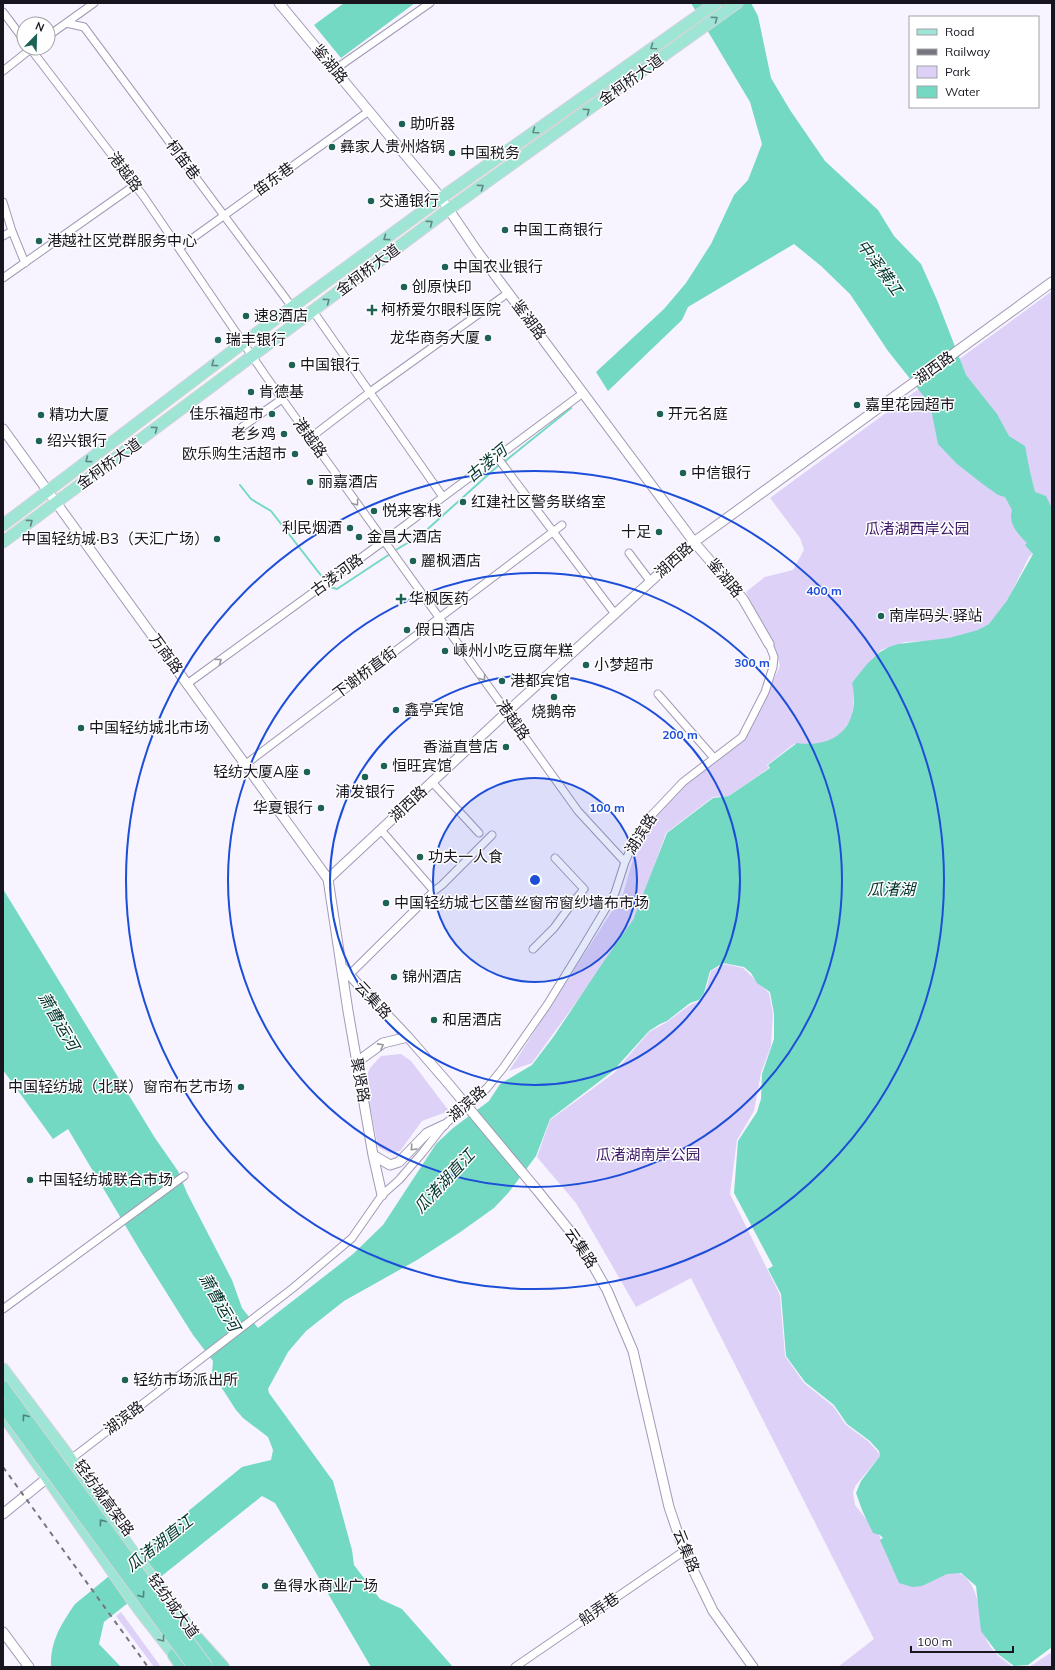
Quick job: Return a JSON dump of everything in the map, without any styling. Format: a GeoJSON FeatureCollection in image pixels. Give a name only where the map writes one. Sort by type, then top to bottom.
{"type":"FeatureCollection","features":[{"type":"Feature","properties":{"kind":"highway","name":"轻纺城高架路"},"geometry":{"type":"LineString","coordinates":[[3,1387],[207,1667]]}},
{"type":"Feature","properties":{"kind":"highway","name":"轻纺城高架路"},"geometry":{"type":"LineString","coordinates":[[3,1406],[194,1667]]}},
{"type":"Feature","properties":{"kind":"highway"},"geometry":{"type":"LineString","coordinates":[[196,1637],[223,1667]]}},
{"type":"Feature","properties":{"kind":"highway"},"geometry":{"type":"LineString","coordinates":[[174,1655],[183,1667]]}},
{"type":"Feature","properties":{"kind":"main road","name":"金柯桥大道"},"geometry":{"type":"LineString","coordinates":[[3,525],[243,342],[441,198],[716,3]]}},
{"type":"Feature","properties":{"kind":"main road","name":"金柯桥大道"},"geometry":{"type":"LineString","coordinates":[[3,542],[253,357],[449,209],[738,3]]}},
{"type":"Feature","properties":{"kind":"main road","name":"轻纺城大道"},"geometry":{"type":"LineString","coordinates":[[3,1369],[70,1458],[128,1544],[218,1667]]}},
{"type":"Feature","properties":{"kind":"main road","name":"轻纺城大道"},"geometry":{"type":"LineString","coordinates":[[3,1416],[140,1611],[174,1655]]}},
{"type":"Feature","properties":{"kind":"street"},"geometry":{"type":"LineString","coordinates":[[56,30],[94,3]]}},
{"type":"Feature","properties":{"kind":"street","name":"鉴湖路"},"geometry":{"type":"LineString","coordinates":[[279,3],[441,198],[477,251],[694,542],[743,600],[769,644]]}},
{"type":"Feature","properties":{"kind":"street"},"geometry":{"type":"LineString","coordinates":[[334,70],[430,3]]}},
{"type":"Feature","properties":{"kind":"street"},"geometry":{"type":"LineString","coordinates":[[3,12],[16,29]]}},
{"type":"Feature","properties":{"kind":"street","name":"柯笛巷"},"geometry":{"type":"LineString","coordinates":[[66,23],[84,27],[292,307]]}},
{"type":"Feature","properties":{"kind":"street"},"geometry":{"type":"LineString","coordinates":[[3,71],[21,56]]}},
{"type":"Feature","properties":{"kind":"street","name":"港越路"},"geometry":{"type":"LineString","coordinates":[[37,56],[135,185],[282,399],[578,812],[625,862]]}},
{"type":"Feature","properties":{"kind":"street","name":"笛东巷"},"geometry":{"type":"LineString","coordinates":[[179,248],[369,111]]}},
{"type":"Feature","properties":{"kind":"street"},"geometry":{"type":"LineString","coordinates":[[3,278],[135,185]]}},
{"type":"Feature","properties":{"kind":"street"},"geometry":{"type":"LineString","coordinates":[[3,202],[12,231],[25,263]]}},
{"type":"Feature","properties":{"kind":"street"},"geometry":{"type":"LineString","coordinates":[[3,236],[12,231]]}},
{"type":"Feature","properties":{"kind":"street","name":"湖西路"},"geometry":{"type":"LineString","coordinates":[[328,879],[507,712],[694,542],[1052,282]]}},
{"type":"Feature","properties":{"kind":"street"},"geometry":{"type":"LineString","coordinates":[[310,438],[370,392],[508,293]]}},
{"type":"Feature","properties":{"kind":"street"},"geometry":{"type":"LineString","coordinates":[[313,311],[444,497]]}},
{"type":"Feature","properties":{"kind":"street","name":"古溇河路"},"geometry":{"type":"LineString","coordinates":[[187,684],[444,497],[500,461],[583,393]]}},
{"type":"Feature","properties":{"kind":"street"},"geometry":{"type":"LineString","coordinates":[[242,427],[282,399]]}},
{"type":"Feature","properties":{"kind":"street","name":"万商路"},"geometry":{"type":"LineString","coordinates":[[3,429],[328,879]]}},
{"type":"Feature","properties":{"kind":"street"},"geometry":{"type":"LineString","coordinates":[[500,461],[615,614]]}},
{"type":"Feature","properties":{"kind":"street","name":"下谢桥直街"},"geometry":{"type":"LineString","coordinates":[[246,764],[562,525]]}},
{"type":"Feature","properties":{"kind":"street"},"geometry":{"type":"LineString","coordinates":[[629,553],[650,581]]}},
{"type":"Feature","properties":{"kind":"street","name":"湖滨路"},"geometry":{"type":"LineString","coordinates":[[47,1478],[70,1458],[196,1363],[352,1238],[382,1194],[399,1180],[444,1125],[487,1088],[503,1068],[547,1005],[615,893],[635,838],[648,819],[683,782],[742,737],[764,692],[773,667],[774,656],[769,644]]}},
{"type":"Feature","properties":{"kind":"street"},"geometry":{"type":"LineString","coordinates":[[658,694],[714,758]]}},
{"type":"Feature","properties":{"kind":"street"},"geometry":{"type":"LineString","coordinates":[[432,782],[479,833]]}},
{"type":"Feature","properties":{"kind":"street"},"geometry":{"type":"LineString","coordinates":[[381,830],[434,891]]}},
{"type":"Feature","properties":{"kind":"street"},"geometry":{"type":"LineString","coordinates":[[349,974],[492,835]]}},
{"type":"Feature","properties":{"kind":"street"},"geometry":{"type":"LineString","coordinates":[[534,949],[554,928],[584,889],[555,858]]}},
{"type":"Feature","properties":{"kind":"street"},"geometry":{"type":"LineString","coordinates":[[328,879],[340,966]]}},
{"type":"Feature","properties":{"kind":"street","name":"云集路"},"geometry":{"type":"LineString","coordinates":[[340,966],[408,1037],[448,1082],[582,1246],[607,1290],[633,1351],[669,1507],[684,1551],[713,1611],[753,1667]]}},
{"type":"Feature","properties":{"kind":"street","name":"聚贤路"},"geometry":{"type":"LineString","coordinates":[[340,966],[373,1155],[382,1194]]}},
{"type":"Feature","properties":{"kind":"street"},"geometry":{"type":"LineString","coordinates":[[357,1062],[383,1043],[408,1037]]}},
{"type":"Feature","properties":{"kind":"street"},"geometry":{"type":"LineString","coordinates":[[373,1155],[390,1164],[399,1162],[427,1133],[444,1125]]}},
{"type":"Feature","properties":{"kind":"street"},"geometry":{"type":"LineString","coordinates":[[3,1309],[184,1176]]}},
{"type":"Feature","properties":{"kind":"street"},"geometry":{"type":"LineString","coordinates":[[3,1514],[47,1478]]}},
{"type":"Feature","properties":{"kind":"street","name":"船弄巷"},"geometry":{"type":"LineString","coordinates":[[515,1667],[684,1551]]}},
{"type":"Feature","properties":{"kind":"street"},"geometry":{"type":"LineString","coordinates":[[3,1632],[29,1667]]}},
{"type":"Feature","properties":{"kind":"green space","name":"瓜渚湖西岸公园"},"geometry":{"type":"Polygon","coordinates":[[[1052,291],[1052,534],[1029,557],[1009,597],[990,628],[950,640],[905,642],[881,650],[853,682],[854,695],[852,717],[839,737],[818,746],[794,744],[767,765],[769,768],[729,796],[713,797],[666,833],[637,914],[628,931],[532,1063],[509,1071],[623,894],[639,839],[656,814],[685,784],[745,739],[780,666],[777,654],[746,592],[765,577],[793,570],[804,550],[800,538],[770,498],[1052,291]]]}},
{"type":"Feature","properties":{"kind":"green space","name":"瓜渚湖南岸公园"},"geometry":{"type":"Polygon","coordinates":[[[725,964],[743,968],[769,993],[773,1014],[771,1046],[761,1073],[754,1111],[737,1140],[730,1194],[780,1295],[785,1356],[804,1383],[833,1406],[846,1425],[868,1441],[878,1452],[880,1456],[856,1485],[853,1492],[855,1505],[879,1535],[898,1580],[942,1570],[958,1573],[966,1578],[972,1586],[976,1596],[988,1643],[997,1655],[1013,1667],[838,1667],[874,1639],[691,1278],[636,1307],[576,1203],[537,1157],[550,1120],[614,1073],[649,1032],[667,1022],[690,1005],[700,1001],[705,993],[711,971],[725,964]]]}},
{"type":"Feature","properties":{"kind":"green space"},"geometry":{"type":"Polygon","coordinates":[[[401,1054],[411,1061],[449,1111],[422,1121],[400,1151],[389,1153],[378,1147],[365,1080],[370,1068],[381,1056],[401,1054]]]}},
{"type":"Feature","properties":{"kind":"green space"},"geometry":{"type":"Polygon","coordinates":[[[121,1612],[161,1667],[154,1667],[116,1616],[121,1612]]]}},
{"type":"Feature","properties":{"kind":"green space"},"geometry":{"type":"Polygon","coordinates":[[[1052,1652],[1052,1667],[1029,1667],[1052,1652]]]}},
{"type":"Feature","properties":{"kind":"water"},"geometry":{"type":"Polygon","coordinates":[[[344,3],[415,3],[341,58],[314,25],[344,3]]]}},
{"type":"Feature","properties":{"kind":"water","name":"瓜渚湖"},"geometry":{"type":"Polygon","coordinates":[[[691,3],[751,3],[758,16],[771,78],[790,110],[825,161],[878,210],[894,236],[921,264],[937,300],[966,375],[997,414],[1009,436],[1025,446],[1035,492],[1046,496],[1052,508],[1052,1647],[1028,1665],[1014,1666],[998,1654],[981,1631],[976,1586],[961,1573],[947,1574],[922,1586],[912,1587],[899,1583],[880,1540],[883,1538],[880,1535],[873,1533],[856,1493],[861,1481],[880,1456],[879,1451],[870,1441],[847,1424],[834,1405],[805,1382],[786,1356],[781,1294],[768,1269],[773,1266],[734,1193],[738,1141],[757,1112],[761,1099],[762,1074],[774,1039],[774,1014],[770,992],[757,983],[751,973],[744,967],[723,963],[710,971],[704,993],[699,1000],[690,1003],[667,1021],[649,1031],[613,1071],[550,1119],[536,1156],[509,1192],[494,1208],[417,1260],[344,1301],[306,1331],[288,1352],[268,1389],[269,1393],[333,1481],[352,1550],[354,1565],[380,1599],[402,1609],[453,1667],[371,1667],[275,1503],[262,1496],[104,1622],[99,1644],[121,1667],[51,1667],[54,1641],[65,1619],[75,1604],[242,1467],[271,1460],[273,1450],[268,1437],[243,1418],[236,1410],[212,1373],[213,1361],[193,1335],[141,1252],[68,1129],[53,1139],[3,1070],[3,889],[155,1138],[178,1171],[187,1193],[232,1280],[242,1308],[258,1328],[353,1254],[383,1225],[436,1144],[453,1128],[489,1101],[500,1084],[532,1065],[554,1036],[633,920],[667,833],[713,798],[729,796],[770,768],[768,765],[797,743],[812,744],[824,742],[835,737],[843,730],[849,721],[853,710],[854,697],[852,683],[867,664],[880,652],[898,644],[949,638],[978,630],[989,624],[1006,602],[1033,554],[1025,545],[1027,543],[1012,524],[1012,510],[1005,497],[998,495],[980,482],[956,463],[938,444],[930,404],[888,351],[850,294],[821,266],[794,244],[688,307],[682,320],[608,391],[596,372],[664,309],[686,283],[711,244],[734,195],[748,180],[762,144],[750,102],[691,3]]]}},
{"type":"Feature","properties":{"kind":"waterway","name":"古溇河"},"geometry":{"type":"LineString","coordinates":[[504,462],[571,408]]}},
{"type":"Feature","properties":{"kind":"waterway","name":"古溇河"},"geometry":{"type":"LineString","coordinates":[[394,551],[421,535],[500,464]]}},
{"type":"Feature","properties":{"kind":"waterway","name":"古溇河"},"geometry":{"type":"LineString","coordinates":[[240,485],[251,499],[271,511],[330,587],[337,589],[390,554]]}},
{"type":"Feature","properties":{"kind":"railway"},"geometry":{"type":"LineString","coordinates":[[3,1467],[148,1667]]}},
{"type":"Feature","properties":{"kind":"place","name":"助听器"},"geometry":{"type":"Point","coordinates":[402,124]}},
{"type":"Feature","properties":{"kind":"place","name":"彝家人贵州烙锅"},"geometry":{"type":"Point","coordinates":[332,147]}},
{"type":"Feature","properties":{"kind":"place","name":"中国税务"},"geometry":{"type":"Point","coordinates":[452,153]}},
{"type":"Feature","properties":{"kind":"place","name":"交通银行"},"geometry":{"type":"Point","coordinates":[371,201]}},
{"type":"Feature","properties":{"kind":"place","name":"中国工商银行"},"geometry":{"type":"Point","coordinates":[505,230]}},
{"type":"Feature","properties":{"kind":"place","name":"港越社区党群服务中心"},"geometry":{"type":"Point","coordinates":[39,241]}},
{"type":"Feature","properties":{"kind":"place","name":"中国农业银行"},"geometry":{"type":"Point","coordinates":[445,267]}},
{"type":"Feature","properties":{"kind":"place","name":"创原快印"},"geometry":{"type":"Point","coordinates":[404,287]}},
{"type":"Feature","properties":{"kind":"place","name":"柯桥爱尔眼科医院"},"geometry":{"type":"Point","coordinates":[372,310]}},
{"type":"Feature","properties":{"kind":"place","name":"速8酒店"},"geometry":{"type":"Point","coordinates":[246,316]}},
{"type":"Feature","properties":{"kind":"place","name":"龙华商务大厦"},"geometry":{"type":"Point","coordinates":[488,338]}},
{"type":"Feature","properties":{"kind":"place","name":"瑞丰银行"},"geometry":{"type":"Point","coordinates":[218,340]}},
{"type":"Feature","properties":{"kind":"place","name":"中国银行"},"geometry":{"type":"Point","coordinates":[292,365]}},
{"type":"Feature","properties":{"kind":"place","name":"肯德基"},"geometry":{"type":"Point","coordinates":[251,392]}},
{"type":"Feature","properties":{"kind":"place","name":"嘉里花园超市"},"geometry":{"type":"Point","coordinates":[857,405]}},
{"type":"Feature","properties":{"kind":"place","name":"佳乐福超市"},"geometry":{"type":"Point","coordinates":[272,414]}},
{"type":"Feature","properties":{"kind":"place","name":"开元名庭"},"geometry":{"type":"Point","coordinates":[660,414]}},
{"type":"Feature","properties":{"kind":"place","name":"精功大厦"},"geometry":{"type":"Point","coordinates":[41,415]}},
{"type":"Feature","properties":{"kind":"place","name":"老乡鸡"},"geometry":{"type":"Point","coordinates":[284,434]}},
{"type":"Feature","properties":{"kind":"place","name":"绍兴银行"},"geometry":{"type":"Point","coordinates":[39,441]}},
{"type":"Feature","properties":{"kind":"place","name":"欧乐购生活超市"},"geometry":{"type":"Point","coordinates":[295,454]}},
{"type":"Feature","properties":{"kind":"place","name":"中信银行"},"geometry":{"type":"Point","coordinates":[683,473]}},
{"type":"Feature","properties":{"kind":"place","name":"丽嘉酒店"},"geometry":{"type":"Point","coordinates":[310,482]}},
{"type":"Feature","properties":{"kind":"place","name":"红建社区警务联络室"},"geometry":{"type":"Point","coordinates":[463,502]}},
{"type":"Feature","properties":{"kind":"place","name":"悦来客栈"},"geometry":{"type":"Point","coordinates":[374,511]}},
{"type":"Feature","properties":{"kind":"place","name":"利民烟酒"},"geometry":{"type":"Point","coordinates":[350,528]}},
{"type":"Feature","properties":{"kind":"place","name":"十足"},"geometry":{"type":"Point","coordinates":[659,532]}},
{"type":"Feature","properties":{"kind":"place","name":"金昌大酒店"},"geometry":{"type":"Point","coordinates":[359,537]}},
{"type":"Feature","properties":{"kind":"place","name":"中国轻纺城·B3（天汇广场）"},"geometry":{"type":"Point","coordinates":[217,539]}},
{"type":"Feature","properties":{"kind":"place","name":"麗枫酒店"},"geometry":{"type":"Point","coordinates":[413,561]}},
{"type":"Feature","properties":{"kind":"place","name":"华枫医药"},"geometry":{"type":"Point","coordinates":[401,599]}},
{"type":"Feature","properties":{"kind":"place","name":"南岸码头·驿站"},"geometry":{"type":"Point","coordinates":[881,616]}},
{"type":"Feature","properties":{"kind":"place","name":"假日酒店"},"geometry":{"type":"Point","coordinates":[407,630]}},
{"type":"Feature","properties":{"kind":"place","name":"嵊州小吃豆腐年糕"},"geometry":{"type":"Point","coordinates":[445,651]}},
{"type":"Feature","properties":{"kind":"place","name":"小梦超市"},"geometry":{"type":"Point","coordinates":[586,665]}},
{"type":"Feature","properties":{"kind":"place","name":"港都宾馆"},"geometry":{"type":"Point","coordinates":[502,681]}},
{"type":"Feature","properties":{"kind":"place","name":"烧鹅帝"},"geometry":{"type":"Point","coordinates":[554,697]}},
{"type":"Feature","properties":{"kind":"place","name":"鑫亭宾馆"},"geometry":{"type":"Point","coordinates":[396,710]}},
{"type":"Feature","properties":{"kind":"place","name":"中国轻纺城北市场"},"geometry":{"type":"Point","coordinates":[81,728]}},
{"type":"Feature","properties":{"kind":"place","name":"香溢直营店"},"geometry":{"type":"Point","coordinates":[506,747]}},
{"type":"Feature","properties":{"kind":"place","name":"恒旺宾馆"},"geometry":{"type":"Point","coordinates":[384,766]}},
{"type":"Feature","properties":{"kind":"place","name":"轻纺大厦A座"},"geometry":{"type":"Point","coordinates":[307,772]}},
{"type":"Feature","properties":{"kind":"place","name":"浦发银行"},"geometry":{"type":"Point","coordinates":[365,777]}},
{"type":"Feature","properties":{"kind":"place","name":"华夏银行"},"geometry":{"type":"Point","coordinates":[321,808]}},
{"type":"Feature","properties":{"kind":"place","name":"功夫一人食"},"geometry":{"type":"Point","coordinates":[420,857]}},
{"type":"Feature","properties":{"kind":"place","name":"中国轻纺城七区蕾丝窗帘窗纱墙布市场"},"geometry":{"type":"Point","coordinates":[386,903]}},
{"type":"Feature","properties":{"kind":"place","name":"锦州酒店"},"geometry":{"type":"Point","coordinates":[394,977]}},
{"type":"Feature","properties":{"kind":"place","name":"和居酒店"},"geometry":{"type":"Point","coordinates":[434,1020]}},
{"type":"Feature","properties":{"kind":"place","name":"中国轻纺城（北联）窗帘布艺市场"},"geometry":{"type":"Point","coordinates":[241,1087]}},
{"type":"Feature","properties":{"kind":"place","name":"中国轻纺城联合市场"},"geometry":{"type":"Point","coordinates":[30,1180]}},
{"type":"Feature","properties":{"kind":"place","name":"轻纺市场派出所"},"geometry":{"type":"Point","coordinates":[125,1380]}},
{"type":"Feature","properties":{"kind":"place","name":"鱼得水商业广场"},"geometry":{"type":"Point","coordinates":[265,1586]}},
{"type":"Feature","properties":{"kind":"water label","name":"中泽横江"},"geometry":{"type":"Point","coordinates":[880,267]}},
{"type":"Feature","properties":{"kind":"water label","name":"萧曹运河"},"geometry":{"type":"Point","coordinates":[59,1021]}},
{"type":"Feature","properties":{"kind":"water label","name":"瓜渚湖直江"},"geometry":{"type":"Point","coordinates":[444,1181]}},
{"type":"Feature","properties":{"kind":"water label","name":"萧曹运河"},"geometry":{"type":"Point","coordinates":[220,1302]}},
{"type":"Feature","properties":{"kind":"water label","name":"瓜渚湖直江"},"geometry":{"type":"Point","coordinates":[159,1543]}}]}
